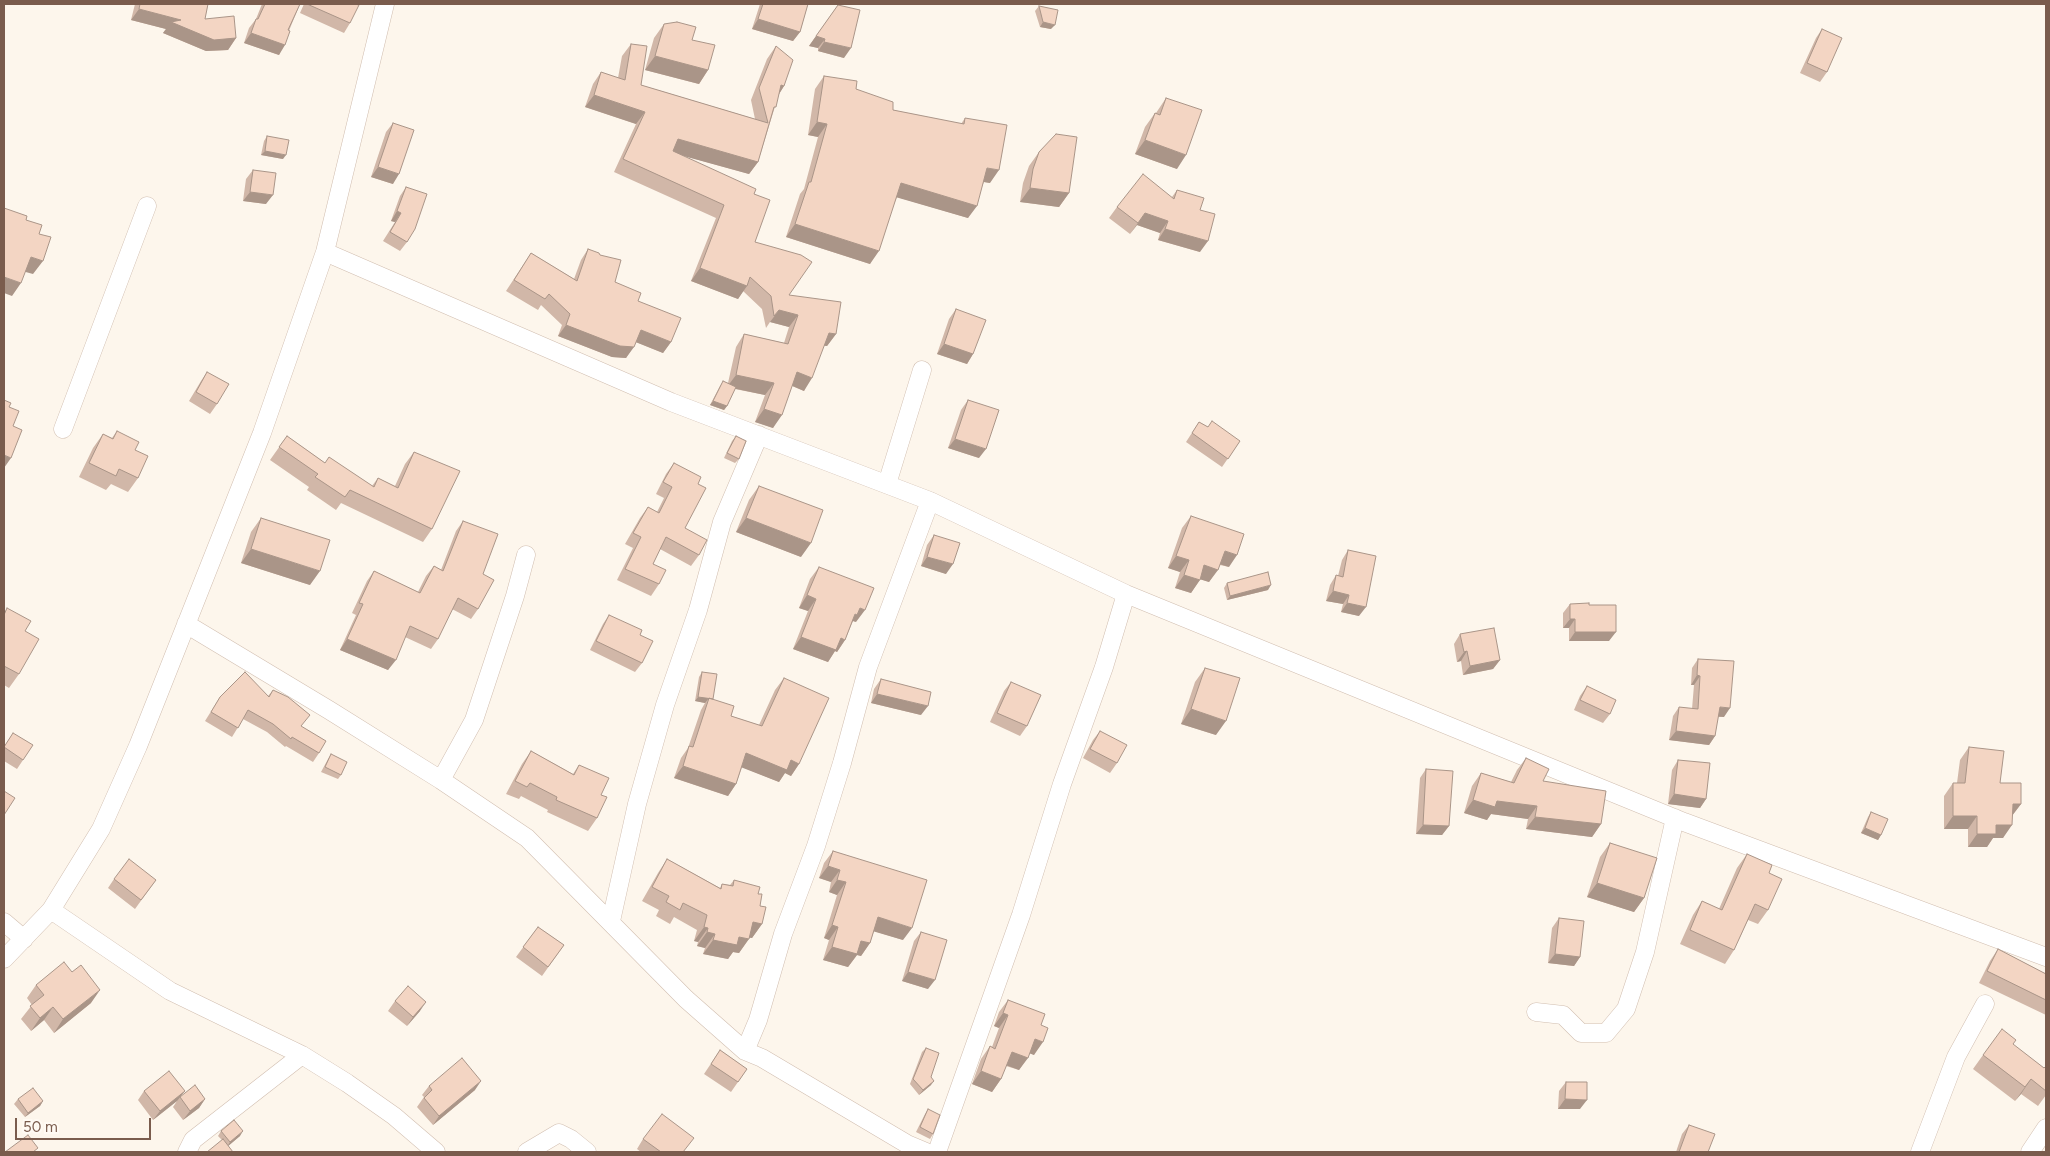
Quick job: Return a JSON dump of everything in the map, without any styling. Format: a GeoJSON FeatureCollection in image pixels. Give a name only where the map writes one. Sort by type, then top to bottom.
{"type":"FeatureCollection","features":[{"type":"Feature","properties":{"kind":"street"},"geometry":{"type":"LineString","coordinates":[[4,959],[51,910],[101,829],[138,746],[262,433],[324,252],[384,4]]}},
{"type":"Feature","properties":{"kind":"street"},"geometry":{"type":"LineString","coordinates":[[64,429],[147,206]]}},
{"type":"Feature","properties":{"kind":"street"},"geometry":{"type":"LineString","coordinates":[[324,252],[671,402],[930,501],[1126,594],[1674,818],[2046,957]]}},
{"type":"Feature","properties":{"kind":"street"},"geometry":{"type":"LineString","coordinates":[[887,484],[922,370]]}},
{"type":"Feature","properties":{"kind":"street"},"geometry":{"type":"LineString","coordinates":[[611,921],[637,804],[665,706],[698,610],[722,522],[759,435]]}},
{"type":"Feature","properties":{"kind":"street"},"geometry":{"type":"LineString","coordinates":[[745,1051],[758,1020],[783,934],[816,846],[842,763],[868,667],[930,501]]}},
{"type":"Feature","properties":{"kind":"street"},"geometry":{"type":"LineString","coordinates":[[442,780],[474,720],[515,596],[526,556]]}},
{"type":"Feature","properties":{"kind":"street"},"geometry":{"type":"LineString","coordinates":[[937,1152],[1021,915],[1062,784],[1104,667],[1126,594]]}},
{"type":"Feature","properties":{"kind":"street"},"geometry":{"type":"LineString","coordinates":[[186,624],[442,780],[527,838],[686,999],[745,1051],[762,1058],[903,1148],[926,1152]]}},
{"type":"Feature","properties":{"kind":"street"},"geometry":{"type":"LineString","coordinates":[[1536,1012],[1564,1015],[1581,1033],[1606,1033],[1626,1009],[1645,952],[1674,818]]}},
{"type":"Feature","properties":{"kind":"street"},"geometry":{"type":"LineString","coordinates":[[51,910],[170,991],[302,1055],[347,1083],[394,1116],[436,1152]]}},
{"type":"Feature","properties":{"kind":"street"},"geometry":{"type":"LineString","coordinates":[[4,922],[24,939]]}},
{"type":"Feature","properties":{"kind":"street"},"geometry":{"type":"LineString","coordinates":[[1920,1152],[1956,1057],[1985,1004]]}},
{"type":"Feature","properties":{"kind":"street"},"geometry":{"type":"LineString","coordinates":[[187,1152],[193,1140],[302,1055]]}},
{"type":"Feature","properties":{"kind":"street"},"geometry":{"type":"LineString","coordinates":[[2030,1152],[2046,1128]]}},
{"type":"Feature","properties":{"kind":"street"},"geometry":{"type":"LineString","coordinates":[[527,1152],[559,1133],[571,1139],[587,1152]]}},
{"type":"Feature","properties":{"kind":"building"},"geometry":{"type":"Polygon","coordinates":[[[140,4],[208,4],[205,19],[234,16],[236,38],[214,40],[171,22],[181,20],[139,9],[140,4]]]}},
{"type":"Feature","properties":{"kind":"building"},"geometry":{"type":"Polygon","coordinates":[[[265,4],[300,4],[288,30],[290,31],[285,45],[251,33],[256,19],[258,19],[265,4]]]}},
{"type":"Feature","properties":{"kind":"building"},"geometry":{"type":"Polygon","coordinates":[[[307,4],[355,4],[359,5],[350,23],[307,4]]]}},
{"type":"Feature","properties":{"kind":"building"},"geometry":{"type":"Polygon","coordinates":[[[763,4],[808,4],[800,32],[758,19],[763,4]]]}},
{"type":"Feature","properties":{"kind":"building"},"geometry":{"type":"Polygon","coordinates":[[[838,5],[860,10],[851,48],[824,42],[825,39],[816,36],[838,5]]]}},
{"type":"Feature","properties":{"kind":"building"},"geometry":{"type":"Polygon","coordinates":[[[1039,6],[1058,10],[1055,25],[1043,22],[1039,6]]]}},
{"type":"Feature","properties":{"kind":"building"},"geometry":{"type":"Polygon","coordinates":[[[677,22],[696,27],[692,40],[715,45],[708,70],[655,56],[664,24],[677,22]]]}},
{"type":"Feature","properties":{"kind":"building"},"geometry":{"type":"Polygon","coordinates":[[[1822,29],[1842,38],[1827,72],[1807,63],[1822,29]]]}},
{"type":"Feature","properties":{"kind":"building"},"geometry":{"type":"Polygon","coordinates":[[[631,44],[647,46],[641,85],[768,123],[759,88],[776,46],[793,60],[784,86],[781,85],[776,107],[774,107],[758,162],[678,139],[673,151],[756,189],[754,194],[770,200],[755,242],[801,255],[812,262],[789,295],[841,302],[836,334],[829,333],[812,378],[797,372],[782,415],[764,409],[774,383],[736,375],[744,334],[788,344],[798,315],[779,310],[774,316],[771,296],[750,277],[747,286],[700,268],[724,205],[623,159],[645,112],[594,95],[601,72],[625,80],[631,44]]]}},
{"type":"Feature","properties":{"kind":"building"},"geometry":{"type":"Polygon","coordinates":[[[824,76],[857,81],[856,89],[893,102],[893,110],[964,124],[965,118],[1007,125],[999,170],[987,168],[977,206],[901,183],[879,251],[795,224],[809,182],[811,182],[827,124],[817,122],[824,76]]]}},
{"type":"Feature","properties":{"kind":"building"},"geometry":{"type":"Polygon","coordinates":[[[1166,98],[1202,110],[1186,155],[1145,140],[1155,113],[1160,115],[1166,98]]]}},
{"type":"Feature","properties":{"kind":"building"},"geometry":{"type":"Polygon","coordinates":[[[393,123],[414,130],[399,174],[378,167],[393,123]]]}},
{"type":"Feature","properties":{"kind":"building"},"geometry":{"type":"Polygon","coordinates":[[[1056,134],[1077,137],[1069,193],[1030,188],[1033,169],[1039,152],[1056,134]]]}},
{"type":"Feature","properties":{"kind":"building"},"geometry":{"type":"Polygon","coordinates":[[[267,136],[289,140],[286,155],[265,151],[267,136]]]}},
{"type":"Feature","properties":{"kind":"building"},"geometry":{"type":"Polygon","coordinates":[[[253,170],[276,173],[273,195],[250,192],[253,170]]]}},
{"type":"Feature","properties":{"kind":"building"},"geometry":{"type":"Polygon","coordinates":[[[1143,174],[1174,199],[1177,190],[1204,198],[1200,210],[1215,214],[1208,241],[1165,229],[1168,221],[1145,213],[1138,223],[1117,207],[1143,174]]]}},
{"type":"Feature","properties":{"kind":"building"},"geometry":{"type":"Polygon","coordinates":[[[406,187],[427,194],[415,229],[407,242],[390,232],[401,213],[397,211],[406,187]]]}},
{"type":"Feature","properties":{"kind":"building"},"geometry":{"type":"Polygon","coordinates":[[[4,208],[27,216],[26,220],[42,225],[39,234],[51,237],[43,261],[31,257],[21,283],[4,277],[4,208]]]}},
{"type":"Feature","properties":{"kind":"building"},"geometry":{"type":"Polygon","coordinates":[[[588,249],[600,255],[621,260],[615,282],[641,293],[638,301],[681,318],[671,342],[641,330],[634,347],[620,346],[566,325],[570,314],[549,294],[545,299],[514,280],[531,253],[577,281],[588,249]]]}},
{"type":"Feature","properties":{"kind":"building"},"geometry":{"type":"Polygon","coordinates":[[[956,309],[986,320],[973,354],[944,344],[956,309]]]}},
{"type":"Feature","properties":{"kind":"building"},"geometry":{"type":"Polygon","coordinates":[[[207,372],[229,384],[217,404],[196,392],[207,372]]]}},
{"type":"Feature","properties":{"kind":"building"},"geometry":{"type":"Polygon","coordinates":[[[723,381],[736,387],[727,406],[713,401],[723,381]]]}},
{"type":"Feature","properties":{"kind":"building"},"geometry":{"type":"Polygon","coordinates":[[[4,400],[11,403],[9,407],[19,411],[13,426],[22,430],[11,458],[4,455],[4,400]]]}},
{"type":"Feature","properties":{"kind":"building"},"geometry":{"type":"Polygon","coordinates":[[[968,400],[999,410],[986,449],[955,439],[968,400]]]}},
{"type":"Feature","properties":{"kind":"building"},"geometry":{"type":"Polygon","coordinates":[[[1212,421],[1240,441],[1228,459],[1192,433],[1199,422],[1208,427],[1212,421]]]}},
{"type":"Feature","properties":{"kind":"building"},"geometry":{"type":"Polygon","coordinates":[[[117,431],[139,442],[135,450],[148,456],[138,478],[119,469],[116,476],[89,463],[103,434],[113,439],[117,431]]]}},
{"type":"Feature","properties":{"kind":"building"},"geometry":{"type":"Polygon","coordinates":[[[287,436],[325,463],[329,457],[374,487],[378,478],[398,488],[414,452],[460,471],[432,529],[350,490],[345,497],[315,477],[318,474],[279,447],[287,436]]]}},
{"type":"Feature","properties":{"kind":"building"},"geometry":{"type":"Polygon","coordinates":[[[736,436],[746,441],[739,459],[727,453],[736,436]]]}},
{"type":"Feature","properties":{"kind":"building"},"geometry":{"type":"Polygon","coordinates":[[[674,463],[701,477],[698,484],[706,488],[685,528],[707,540],[699,555],[666,537],[653,564],[666,570],[659,584],[625,569],[641,537],[633,533],[648,507],[659,513],[672,487],[663,482],[674,463]]]}},
{"type":"Feature","properties":{"kind":"building"},"geometry":{"type":"Polygon","coordinates":[[[759,486],[823,510],[811,543],[746,518],[759,486]]]}},
{"type":"Feature","properties":{"kind":"building"},"geometry":{"type":"Polygon","coordinates":[[[1191,516],[1244,534],[1237,555],[1225,551],[1218,570],[1204,565],[1200,580],[1184,575],[1189,560],[1176,556],[1191,516]]]}},
{"type":"Feature","properties":{"kind":"building"},"geometry":{"type":"Polygon","coordinates":[[[261,518],[330,540],[320,571],[251,549],[261,518]]]}},
{"type":"Feature","properties":{"kind":"building"},"geometry":{"type":"Polygon","coordinates":[[[463,521],[498,534],[483,574],[494,580],[478,609],[458,598],[438,639],[410,626],[396,660],[347,639],[363,604],[359,603],[374,571],[420,593],[434,566],[443,571],[463,521]]]}},
{"type":"Feature","properties":{"kind":"building"},"geometry":{"type":"Polygon","coordinates":[[[934,535],[960,543],[953,564],[927,557],[934,535]]]}},
{"type":"Feature","properties":{"kind":"building"},"geometry":{"type":"Polygon","coordinates":[[[1348,550],[1376,556],[1366,607],[1347,603],[1349,595],[1333,591],[1336,575],[1343,577],[1348,550]]]}},
{"type":"Feature","properties":{"kind":"building"},"geometry":{"type":"Polygon","coordinates":[[[819,567],[874,588],[865,610],[860,608],[857,615],[855,614],[845,640],[841,638],[836,650],[801,637],[816,599],[807,595],[819,567]]]}},
{"type":"Feature","properties":{"kind":"building"},"geometry":{"type":"Polygon","coordinates":[[[1268,572],[1271,585],[1230,596],[1227,583],[1268,572]]]}},
{"type":"Feature","properties":{"kind":"building"},"geometry":{"type":"Polygon","coordinates":[[[1589,603],[1589,605],[1616,605],[1616,632],[1575,632],[1575,619],[1570,619],[1570,604],[1589,603]]]}},
{"type":"Feature","properties":{"kind":"building"},"geometry":{"type":"Polygon","coordinates":[[[7,608],[31,621],[25,631],[39,639],[19,674],[4,666],[4,615],[7,608]]]}},
{"type":"Feature","properties":{"kind":"building"},"geometry":{"type":"Polygon","coordinates":[[[609,615],[642,630],[640,635],[653,641],[642,663],[596,641],[609,615]]]}},
{"type":"Feature","properties":{"kind":"building"},"geometry":{"type":"Polygon","coordinates":[[[1494,628],[1500,660],[1470,666],[1467,651],[1464,652],[1460,634],[1494,628]]]}},
{"type":"Feature","properties":{"kind":"building"},"geometry":{"type":"Polygon","coordinates":[[[1698,659],[1734,661],[1730,708],[1720,707],[1715,736],[1676,731],[1679,707],[1698,709],[1700,676],[1697,675],[1698,659]]]}},
{"type":"Feature","properties":{"kind":"building"},"geometry":{"type":"Polygon","coordinates":[[[1205,668],[1240,678],[1226,721],[1191,709],[1205,668]]]}},
{"type":"Feature","properties":{"kind":"building"},"geometry":{"type":"Polygon","coordinates":[[[245,672],[269,697],[273,690],[288,697],[310,715],[301,726],[326,741],[319,753],[292,737],[291,739],[273,724],[248,710],[238,728],[211,712],[220,697],[245,672]]]}},
{"type":"Feature","properties":{"kind":"building"},"geometry":{"type":"Polygon","coordinates":[[[702,672],[717,674],[713,699],[698,697],[702,672]]]}},
{"type":"Feature","properties":{"kind":"building"},"geometry":{"type":"Polygon","coordinates":[[[784,678],[829,698],[799,764],[791,760],[787,770],[746,753],[736,784],[683,766],[689,746],[693,747],[709,698],[734,706],[731,716],[762,726],[784,678]]]}},
{"type":"Feature","properties":{"kind":"building"},"geometry":{"type":"Polygon","coordinates":[[[881,679],[931,692],[928,706],[877,694],[881,679]]]}},
{"type":"Feature","properties":{"kind":"building"},"geometry":{"type":"Polygon","coordinates":[[[1011,682],[1041,695],[1027,726],[997,713],[1011,682]]]}},
{"type":"Feature","properties":{"kind":"building"},"geometry":{"type":"Polygon","coordinates":[[[1587,686],[1616,700],[1610,714],[1580,700],[1587,686]]]}},
{"type":"Feature","properties":{"kind":"building"},"geometry":{"type":"Polygon","coordinates":[[[1100,731],[1127,745],[1117,763],[1090,749],[1100,731]]]}},
{"type":"Feature","properties":{"kind":"building"},"geometry":{"type":"Polygon","coordinates":[[[13,733],[33,745],[23,760],[4,747],[13,733]]]}},
{"type":"Feature","properties":{"kind":"building"},"geometry":{"type":"Polygon","coordinates":[[[1969,747],[2004,751],[2000,783],[2021,783],[2021,804],[2013,804],[2012,825],[1996,825],[1996,834],[1977,834],[1977,816],[1953,816],[1953,783],[1965,783],[1969,747]]]}},
{"type":"Feature","properties":{"kind":"building"},"geometry":{"type":"Polygon","coordinates":[[[531,751],[574,775],[579,765],[609,778],[601,795],[607,797],[597,818],[556,800],[557,797],[530,783],[527,787],[515,781],[531,751]]]}},
{"type":"Feature","properties":{"kind":"building"},"geometry":{"type":"Polygon","coordinates":[[[331,754],[347,762],[341,775],[325,767],[331,754]]]}},
{"type":"Feature","properties":{"kind":"building"},"geometry":{"type":"Polygon","coordinates":[[[1526,758],[1549,769],[1543,781],[1606,791],[1601,824],[1535,817],[1537,806],[1497,801],[1495,807],[1473,800],[1481,773],[1514,783],[1526,758]]]}},
{"type":"Feature","properties":{"kind":"building"},"geometry":{"type":"Polygon","coordinates":[[[1678,760],[1710,763],[1706,799],[1674,794],[1678,760]]]}},
{"type":"Feature","properties":{"kind":"building"},"geometry":{"type":"Polygon","coordinates":[[[1426,769],[1453,771],[1449,826],[1423,825],[1426,769]]]}},
{"type":"Feature","properties":{"kind":"building"},"geometry":{"type":"Polygon","coordinates":[[[4,791],[15,798],[4,815],[4,791]]]}},
{"type":"Feature","properties":{"kind":"building"},"geometry":{"type":"Polygon","coordinates":[[[1871,812],[1888,819],[1881,835],[1865,828],[1871,812]]]}},
{"type":"Feature","properties":{"kind":"building"},"geometry":{"type":"Polygon","coordinates":[[[1610,843],[1657,858],[1644,898],[1597,883],[1610,843]]]}},
{"type":"Feature","properties":{"kind":"building"},"geometry":{"type":"Polygon","coordinates":[[[833,851],[927,880],[912,928],[878,917],[870,943],[861,941],[857,954],[832,947],[838,927],[832,925],[846,882],[837,880],[840,870],[828,866],[833,851]]]}},
{"type":"Feature","properties":{"kind":"building"},"geometry":{"type":"Polygon","coordinates":[[[1747,854],[1772,865],[1769,873],[1782,879],[1768,910],[1755,904],[1734,950],[1690,930],[1702,901],[1722,910],[1747,854]]]}},
{"type":"Feature","properties":{"kind":"building"},"geometry":{"type":"Polygon","coordinates":[[[129,859],[156,880],[141,900],[114,879],[129,859]]]}},
{"type":"Feature","properties":{"kind":"building"},"geometry":{"type":"Polygon","coordinates":[[[667,859],[721,889],[722,884],[733,886],[734,880],[760,887],[758,894],[762,894],[760,906],[766,907],[762,924],[753,922],[749,939],[739,937],[737,945],[713,940],[715,934],[707,932],[708,928],[704,927],[707,915],[683,903],[680,910],[666,902],[669,896],[652,887],[667,859]]]}},
{"type":"Feature","properties":{"kind":"building"},"geometry":{"type":"Polygon","coordinates":[[[1559,918],[1584,921],[1580,957],[1555,954],[1559,918]]]}},
{"type":"Feature","properties":{"kind":"building"},"geometry":{"type":"Polygon","coordinates":[[[538,927],[564,945],[548,967],[523,947],[538,927]]]}},
{"type":"Feature","properties":{"kind":"building"},"geometry":{"type":"Polygon","coordinates":[[[921,932],[947,940],[935,980],[908,972],[921,932]]]}},
{"type":"Feature","properties":{"kind":"building"},"geometry":{"type":"Polygon","coordinates":[[[1998,949],[2046,974],[2046,1000],[1987,971],[1998,949]]]}},
{"type":"Feature","properties":{"kind":"building"},"geometry":{"type":"Polygon","coordinates":[[[64,962],[72,972],[81,965],[100,990],[63,1019],[53,1007],[40,1018],[30,1006],[44,995],[36,985],[64,962]]]}},
{"type":"Feature","properties":{"kind":"building"},"geometry":{"type":"Polygon","coordinates":[[[408,986],[426,1002],[413,1017],[395,1001],[408,986]]]}},
{"type":"Feature","properties":{"kind":"building"},"geometry":{"type":"Polygon","coordinates":[[[1008,1000],[1045,1014],[1041,1025],[1048,1028],[1043,1042],[1035,1039],[1028,1058],[1012,1052],[1001,1079],[981,1071],[990,1046],[995,1049],[1008,1015],[1003,1013],[1008,1000]]]}},
{"type":"Feature","properties":{"kind":"building"},"geometry":{"type":"Polygon","coordinates":[[[2002,1029],[2016,1040],[2013,1044],[2044,1068],[2046,1066],[2046,1091],[2031,1079],[2025,1087],[1983,1055],[2002,1029]]]}},
{"type":"Feature","properties":{"kind":"building"},"geometry":{"type":"Polygon","coordinates":[[[926,1048],[939,1053],[931,1077],[934,1081],[923,1090],[913,1079],[926,1048]]]}},
{"type":"Feature","properties":{"kind":"building"},"geometry":{"type":"Polygon","coordinates":[[[720,1050],[747,1069],[738,1082],[711,1064],[720,1050]]]}},
{"type":"Feature","properties":{"kind":"building"},"geometry":{"type":"Polygon","coordinates":[[[462,1058],[481,1081],[439,1116],[424,1098],[432,1090],[429,1086],[462,1058]]]}},
{"type":"Feature","properties":{"kind":"building"},"geometry":{"type":"Polygon","coordinates":[[[169,1071],[185,1091],[160,1111],[144,1091],[169,1071]]]}},
{"type":"Feature","properties":{"kind":"building"},"geometry":{"type":"Polygon","coordinates":[[[1566,1082],[1587,1082],[1587,1100],[1565,1099],[1566,1082]]]}},
{"type":"Feature","properties":{"kind":"building"},"geometry":{"type":"Polygon","coordinates":[[[195,1085],[205,1099],[190,1111],[180,1097],[195,1085]]]}},
{"type":"Feature","properties":{"kind":"building"},"geometry":{"type":"Polygon","coordinates":[[[33,1088],[43,1101],[28,1113],[18,1099],[33,1088]]]}},
{"type":"Feature","properties":{"kind":"building"},"geometry":{"type":"Polygon","coordinates":[[[928,1109],[940,1115],[933,1134],[920,1127],[928,1109]]]}},
{"type":"Feature","properties":{"kind":"building"},"geometry":{"type":"Polygon","coordinates":[[[662,1114],[694,1138],[683,1152],[661,1152],[643,1139],[662,1114]]]}},
{"type":"Feature","properties":{"kind":"building"},"geometry":{"type":"Polygon","coordinates":[[[234,1120],[243,1131],[230,1142],[221,1131],[234,1120]]]}},
{"type":"Feature","properties":{"kind":"building"},"geometry":{"type":"Polygon","coordinates":[[[1689,1125],[1715,1134],[1708,1152],[1679,1152],[1689,1125]]]}},
{"type":"Feature","properties":{"kind":"building"},"geometry":{"type":"Polygon","coordinates":[[[28,1135],[38,1148],[33,1152],[5,1152],[28,1135]]]}},
{"type":"Feature","properties":{"kind":"building"},"geometry":{"type":"Polygon","coordinates":[[[223,1139],[233,1152],[207,1152],[223,1139]]]}}]}
